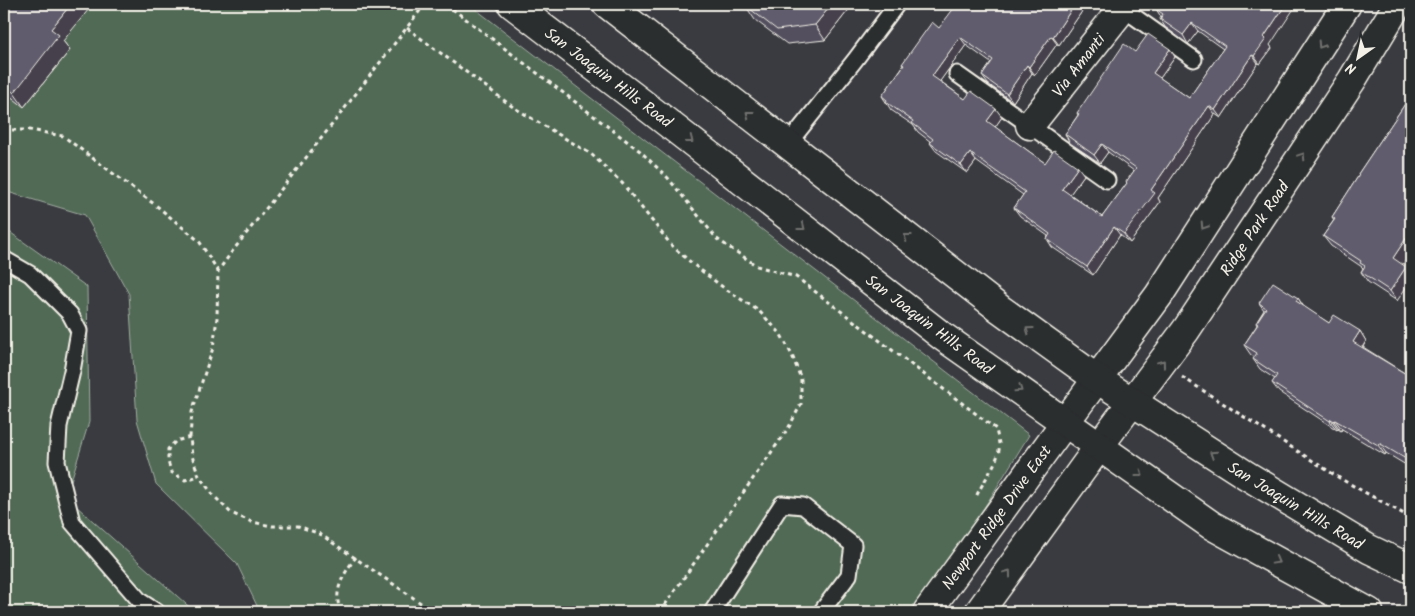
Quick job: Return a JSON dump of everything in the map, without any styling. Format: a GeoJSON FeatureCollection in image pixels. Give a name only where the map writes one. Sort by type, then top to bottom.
{"type":"FeatureCollection","features":[{"type":"Feature","properties":{"kind":"main road","name":"San Joaquin Hills Road"},"geometry":{"type":"LineString","coordinates":[[512,4],[659,115],[942,336],[1211,524],[1369,612]]}},
{"type":"Feature","properties":{"kind":"main road","name":"San Joaquin Hills Road"},"geometry":{"type":"LineString","coordinates":[[608,4],[1000,309],[1097,379],[1254,480],[1369,549],[1411,569]]}},
{"type":"Feature","properties":{"kind":"main road"},"geometry":{"type":"LineString","coordinates":[[1066,421],[1159,295],[1347,4]]}},
{"type":"Feature","properties":{"kind":"main road","name":"Ridge Park Road"},"geometry":{"type":"LineString","coordinates":[[1100,445],[1186,330],[1347,88],[1398,4]]}},
{"type":"Feature","properties":{"kind":"main road","name":"Via Amanti"},"geometry":{"type":"LineString","coordinates":[[1030,125],[1122,5]]}},
{"type":"Feature","properties":{"kind":"main road","name":"Newport Ridge Drive East"},"geometry":{"type":"LineString","coordinates":[[927,612],[1066,421]]}},
{"type":"Feature","properties":{"kind":"main road"},"geometry":{"type":"LineString","coordinates":[[979,612],[1100,445]]}},
{"type":"Feature","properties":{"kind":"lane"},"geometry":{"type":"LineString","coordinates":[[788,144],[897,4]]}},
{"type":"Feature","properties":{"kind":"lane"},"geometry":{"type":"LineString","coordinates":[[1122,5],[1194,59]]}},
{"type":"Feature","properties":{"kind":"lane"},"geometry":{"type":"LineString","coordinates":[[957,74],[1108,180]]}},
{"type":"Feature","properties":{"kind":"lane"},"geometry":{"type":"LineString","coordinates":[[4,259],[30,274],[70,314],[79,331],[59,426],[57,462],[72,522],[140,601],[157,612]]}},
{"type":"Feature","properties":{"kind":"lane"},"geometry":{"type":"LineString","coordinates":[[712,612],[782,504],[803,506],[853,545],[849,575],[821,612]]}},
{"type":"Feature","properties":{"kind":"path"},"geometry":{"type":"LineString","coordinates":[[218,271],[425,4]]}},
{"type":"Feature","properties":{"kind":"path"},"geometry":{"type":"LineString","coordinates":[[446,4],[640,151],[668,178],[717,239],[756,266],[796,277],[996,430],[1000,448]]}},
{"type":"Feature","properties":{"kind":"path"},"geometry":{"type":"LineString","coordinates":[[407,28],[513,107],[591,154],[622,182],[672,246],[701,271],[759,311],[780,333],[792,355],[801,379],[801,404],[789,427],[660,612]]}},
{"type":"Feature","properties":{"kind":"path"},"geometry":{"type":"LineString","coordinates":[[4,130],[30,130],[63,136],[158,207],[199,241],[218,271],[217,318],[213,348],[192,412],[190,437],[192,456],[199,476],[214,496],[231,513],[252,522],[272,526],[298,526],[320,534],[434,612]]}},
{"type":"Feature","properties":{"kind":"path"},"geometry":{"type":"LineString","coordinates":[[1160,365],[1341,478],[1411,518]]}},
{"type":"Feature","properties":{"kind":"path"},"geometry":{"type":"LineString","coordinates":[[190,437],[176,441],[168,449],[168,461],[171,472],[185,480],[199,476]]}},
{"type":"Feature","properties":{"kind":"path"},"geometry":{"type":"LineString","coordinates":[[341,612],[338,601],[339,588],[345,572],[356,557]]}},
{"type":"Feature","properties":{"kind":"green space"},"geometry":{"type":"Polygon","coordinates":[[[4,4],[469,4],[1029,435],[920,612],[260,612],[237,564],[156,484],[137,420],[129,294],[85,215],[4,191],[4,4]]]}},
{"type":"Feature","properties":{"kind":"green space"},"geometry":{"type":"Polygon","coordinates":[[[4,228],[87,287],[89,422],[66,497],[195,612],[4,612],[4,228]]]}},
{"type":"Feature","properties":{"kind":"building"},"geometry":{"type":"Polygon","coordinates":[[[4,4],[71,4],[51,29],[59,35],[14,93],[4,84],[4,4]]]}},
{"type":"Feature","properties":{"kind":"building"},"geometry":{"type":"Polygon","coordinates":[[[745,4],[832,4],[815,25],[777,30],[745,4]]]}},
{"type":"Feature","properties":{"kind":"building"},"geometry":{"type":"Polygon","coordinates":[[[957,4],[1075,4],[1053,37],[1051,36],[1029,67],[1027,65],[1007,94],[982,76],[993,60],[960,37],[932,76],[965,99],[971,91],[996,109],[987,121],[1045,163],[1054,150],[1078,167],[1062,189],[1102,217],[1136,168],[1102,144],[1094,155],[1065,134],[1124,44],[1135,52],[1148,34],[1170,49],[1153,73],[1189,98],[1225,46],[1192,23],[1183,35],[1160,19],[1163,14],[1156,9],[1160,4],[1286,4],[1264,37],[1266,39],[1254,56],[1252,55],[1215,110],[1209,106],[1151,190],[1155,193],[1124,234],[1114,227],[1087,267],[1047,239],[1050,234],[1014,208],[1025,192],[970,153],[961,165],[930,143],[933,139],[912,123],[913,121],[886,102],[887,100],[882,96],[932,22],[939,28],[957,4]]]}},
{"type":"Feature","properties":{"kind":"building"},"geometry":{"type":"Polygon","coordinates":[[[1411,95],[1411,231],[1393,258],[1406,267],[1390,291],[1361,272],[1365,266],[1360,263],[1361,261],[1323,236],[1335,219],[1332,217],[1358,174],[1411,95]]]}},
{"type":"Feature","properties":{"kind":"building"},"geometry":{"type":"Polygon","coordinates":[[[1273,282],[1298,298],[1296,301],[1329,323],[1334,315],[1360,331],[1353,342],[1411,377],[1411,462],[1335,420],[1331,419],[1330,421],[1272,383],[1277,375],[1253,359],[1257,353],[1244,345],[1266,308],[1259,303],[1273,282]]]}},
{"type":"Feature","properties":{"kind":"building"},"geometry":{"type":"Polygon","coordinates":[[[1105,608],[1112,612],[1103,612],[1105,608]]]}}]}
